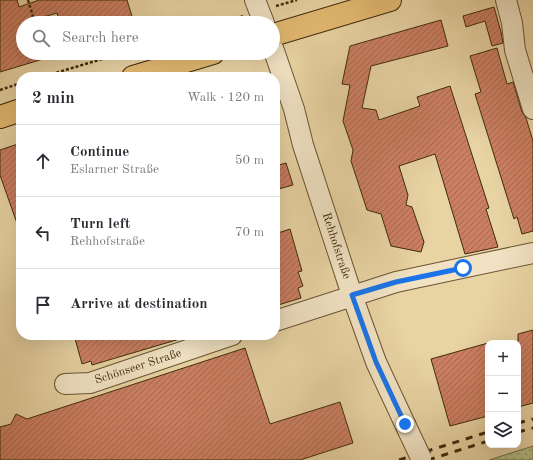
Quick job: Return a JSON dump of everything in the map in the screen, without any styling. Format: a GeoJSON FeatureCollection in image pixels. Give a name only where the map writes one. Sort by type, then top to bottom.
{"type":"FeatureCollection","features":[{"type":"Feature","properties":{"kind":"main road"},"geometry":{"type":"LineString","coordinates":[[280,33],[390,0]]}},
{"type":"Feature","properties":{"kind":"main road"},"geometry":{"type":"LineString","coordinates":[[150,72],[190,60]]}},
{"type":"Feature","properties":{"kind":"main road"},"geometry":{"type":"LineString","coordinates":[[0,116],[16,111]]}},
{"type":"Feature","properties":{"kind":"street"},"geometry":{"type":"LineString","coordinates":[[255,0],[261,16]]}},
{"type":"Feature","properties":{"kind":"street"},"geometry":{"type":"LineString","coordinates":[[506,0],[512,23],[515,50],[533,109]]}},
{"type":"Feature","properties":{"kind":"street","name":"Rehhofstraße"},"geometry":{"type":"LineString","coordinates":[[277,60],[352,295],[376,362],[422,460]]}},
{"type":"Feature","properties":{"kind":"street"},"geometry":{"type":"LineString","coordinates":[[280,319],[396,282],[533,253]]}},
{"type":"Feature","properties":{"kind":"street","name":"Schönseer Straße"},"geometry":{"type":"LineString","coordinates":[[65,384],[90,383],[217,340]]}},
{"type":"Feature","properties":{"kind":"path"},"geometry":{"type":"LineString","coordinates":[[28,0],[33,16]]}},
{"type":"Feature","properties":{"kind":"path"},"geometry":{"type":"LineString","coordinates":[[59,72],[99,60]]}},
{"type":"Feature","properties":{"kind":"path"},"geometry":{"type":"LineString","coordinates":[[0,90],[16,85]]}},
{"type":"Feature","properties":{"kind":"green space"},"geometry":{"type":"Polygon","coordinates":[[[533,446],[533,460],[489,460],[533,446]]]}},
{"type":"Feature","properties":{"kind":"building"},"geometry":{"type":"Polygon","coordinates":[[[0,0],[17,0],[19,7],[39,0],[127,0],[132,16],[58,16],[57,13],[47,16],[16,16],[16,60],[40,60],[0,72],[0,0]]]}},
{"type":"Feature","properties":{"kind":"building"},"geometry":{"type":"Polygon","coordinates":[[[494,7],[503,43],[492,46],[485,21],[466,27],[463,16],[494,7]]]}},
{"type":"Feature","properties":{"kind":"building"},"geometry":{"type":"Polygon","coordinates":[[[441,20],[448,46],[371,66],[362,108],[376,110],[379,120],[420,106],[417,97],[450,86],[489,208],[486,209],[498,247],[465,254],[435,154],[399,166],[408,195],[406,205],[412,207],[424,242],[421,252],[391,246],[381,214],[367,210],[351,161],[353,150],[343,121],[350,85],[342,84],[350,46],[441,20]]]}},
{"type":"Feature","properties":{"kind":"building"},"geometry":{"type":"Polygon","coordinates":[[[497,48],[507,84],[513,82],[533,141],[533,231],[522,234],[517,217],[514,219],[475,94],[481,92],[470,56],[497,48]]]}},
{"type":"Feature","properties":{"kind":"building"},"geometry":{"type":"Polygon","coordinates":[[[16,145],[16,220],[0,175],[0,150],[16,145]]]}},
{"type":"Feature","properties":{"kind":"building"},"geometry":{"type":"Polygon","coordinates":[[[286,163],[293,185],[280,189],[280,165],[286,163]]]}},
{"type":"Feature","properties":{"kind":"building"},"geometry":{"type":"Polygon","coordinates":[[[290,229],[302,271],[298,272],[303,286],[298,288],[301,298],[280,304],[280,232],[290,229]]]}},
{"type":"Feature","properties":{"kind":"building"},"geometry":{"type":"Polygon","coordinates":[[[533,330],[533,403],[521,406],[521,340],[518,340],[518,334],[533,330]]]}},
{"type":"Feature","properties":{"kind":"building"},"geometry":{"type":"Polygon","coordinates":[[[75,340],[176,340],[92,365],[91,361],[82,364],[75,340]]]}},
{"type":"Feature","properties":{"kind":"building"},"geometry":{"type":"Polygon","coordinates":[[[485,344],[485,417],[450,426],[431,359],[485,344]]]}},
{"type":"Feature","properties":{"kind":"building"},"geometry":{"type":"Polygon","coordinates":[[[245,348],[270,424],[340,402],[353,443],[300,460],[0,460],[0,427],[11,424],[16,414],[27,419],[245,348]]]}},
{"type":"Feature","properties":{"kind":"railway"},"geometry":{"type":"LineString","coordinates":[[521,422],[533,419]]}},
{"type":"Feature","properties":{"kind":"railway"},"geometry":{"type":"LineString","coordinates":[[521,431],[533,428]]}},
{"type":"Feature","properties":{"kind":"railway"},"geometry":{"type":"LineString","coordinates":[[399,460],[485,433]]}},
{"type":"Feature","properties":{"kind":"railway"},"geometry":{"type":"LineString","coordinates":[[428,460],[485,442]]}},
{"type":"Feature","properties":{"kind":"route"},"geometry":{"type":"LineString","coordinates":[[405,424],[376,362],[352,295],[396,282],[463,268]]}}]}
